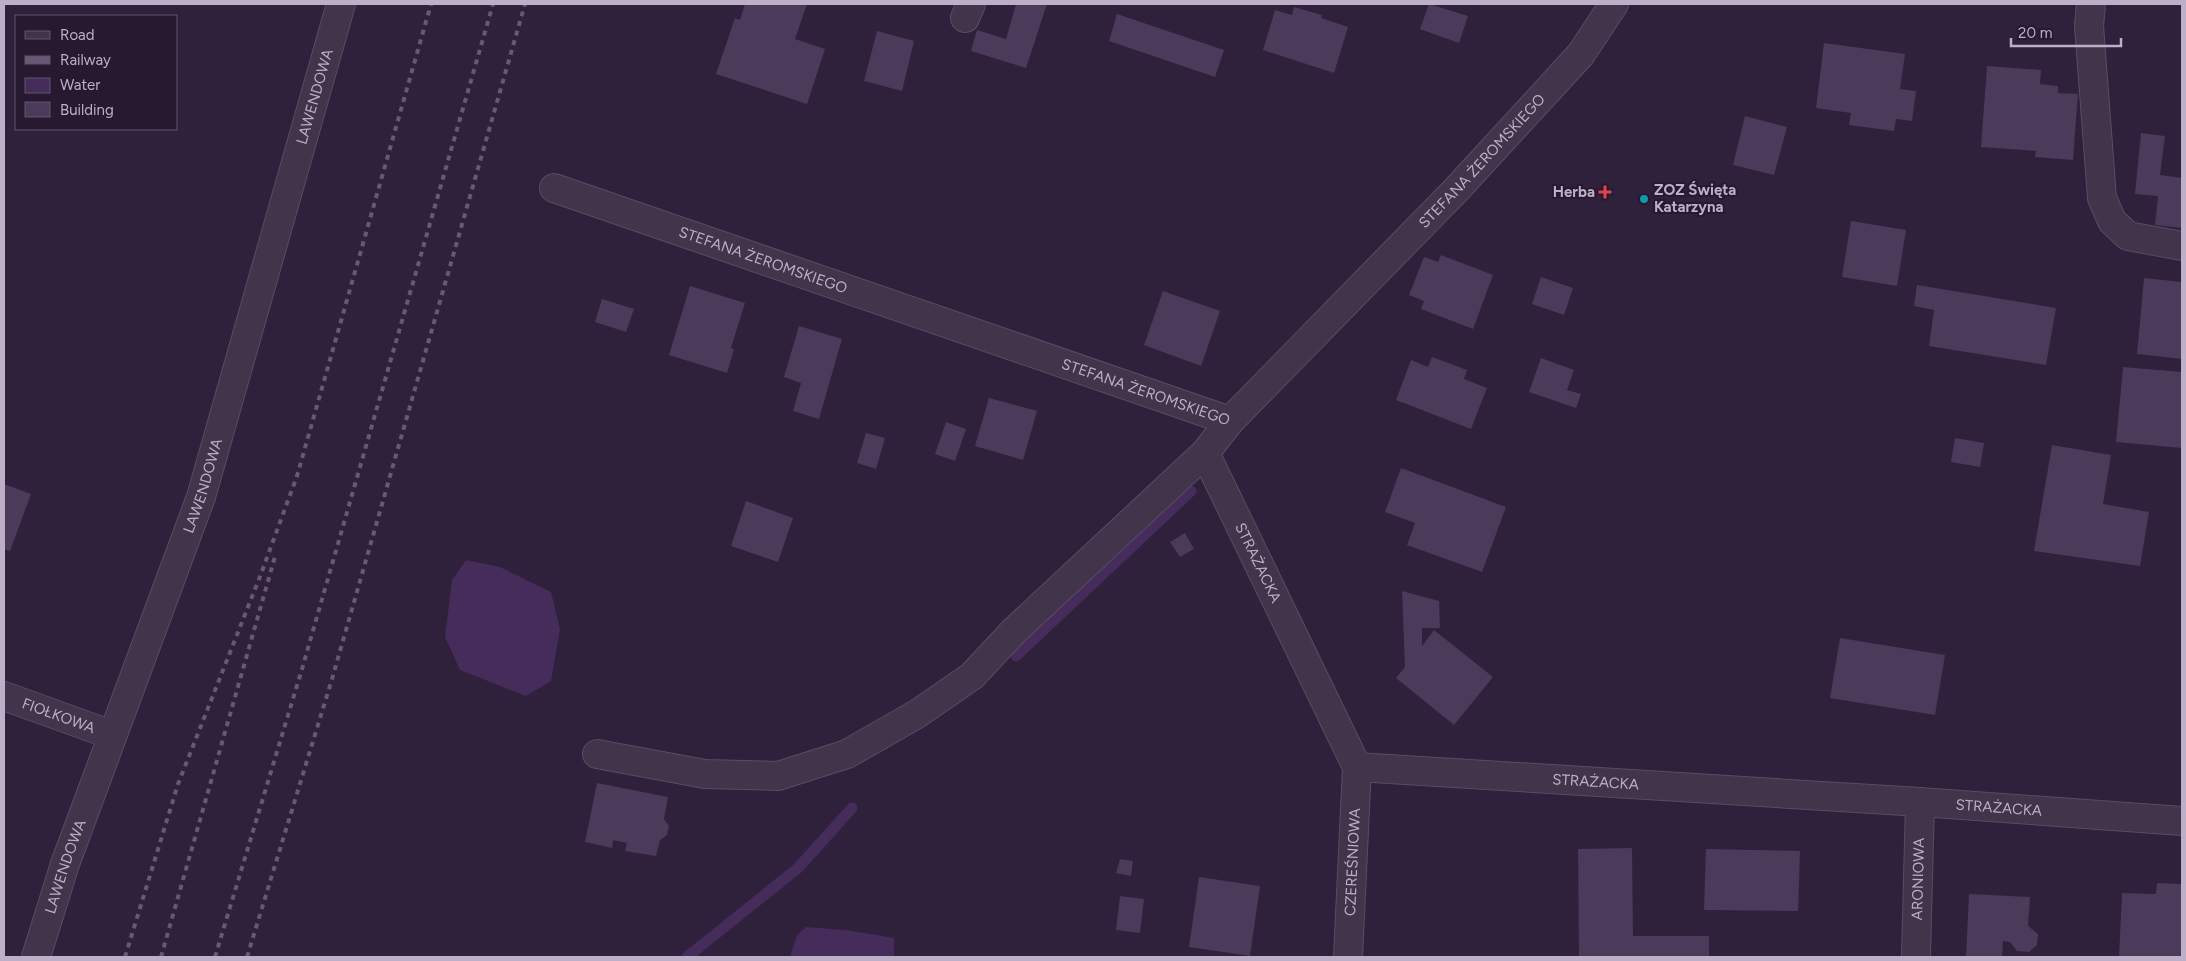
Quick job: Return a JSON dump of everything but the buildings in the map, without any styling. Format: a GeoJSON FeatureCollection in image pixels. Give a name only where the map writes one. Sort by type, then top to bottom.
{"type":"FeatureCollection","features":[{"type":"Feature","properties":{"kind":"street","name":"LAWENDOWA"},"geometry":{"type":"LineString","coordinates":[[36,957],[64,864],[200,497],[341,4]]}},
{"type":"Feature","properties":{"kind":"street","name":"STEFANA ŻEROMSKIEGO"},"geometry":{"type":"LineString","coordinates":[[554,188],[1230,421],[1457,189],[1580,54],[1614,4]]}},
{"type":"Feature","properties":{"kind":"street"},"geometry":{"type":"LineString","coordinates":[[2091,4],[2089,26],[2102,198],[2112,221],[2128,236],[2182,246]]}},
{"type":"Feature","properties":{"kind":"street"},"geometry":{"type":"LineString","coordinates":[[597,754],[705,774],[778,776],[847,754],[917,714],[972,676],[1013,632],[1205,453],[1230,421]]}},
{"type":"Feature","properties":{"kind":"street","name":"STRAŻACKA"},"geometry":{"type":"LineString","coordinates":[[1205,453],[1357,767],[1920,802],[2182,821]]}},
{"type":"Feature","properties":{"kind":"street","name":"FIOŁKOWA"},"geometry":{"type":"LineString","coordinates":[[4,696],[112,735]]}},
{"type":"Feature","properties":{"kind":"street","name":"CZEREŚNIOWA"},"geometry":{"type":"LineString","coordinates":[[1348,957],[1357,767]]}},
{"type":"Feature","properties":{"kind":"street","name":"ARONIOWA"},"geometry":{"type":"LineString","coordinates":[[1916,957],[1920,802]]}},
{"type":"Feature","properties":{"kind":"water"},"geometry":{"type":"Polygon","coordinates":[[[466,560],[500,567],[551,592],[560,629],[551,681],[526,696],[460,670],[445,637],[452,580],[466,560]]]}},
{"type":"Feature","properties":{"kind":"water"},"geometry":{"type":"Polygon","coordinates":[[[806,927],[846,930],[894,938],[894,957],[790,957],[797,935],[806,927]]]}},
{"type":"Feature","properties":{"kind":"waterway"},"geometry":{"type":"LineString","coordinates":[[1016,656],[1191,491]]}},
{"type":"Feature","properties":{"kind":"waterway"},"geometry":{"type":"LineString","coordinates":[[687,957],[798,868],[852,808]]}},
{"type":"Feature","properties":{"kind":"railway"},"geometry":{"type":"LineString","coordinates":[[125,957],[178,784],[261,574],[297,476],[431,4]]}},
{"type":"Feature","properties":{"kind":"railway"},"geometry":{"type":"LineString","coordinates":[[215,957],[302,669],[493,4]]}},
{"type":"Feature","properties":{"kind":"railway"},"geometry":{"type":"LineString","coordinates":[[247,957],[332,679],[525,4]]}},
{"type":"Feature","properties":{"kind":"railway"},"geometry":{"type":"LineString","coordinates":[[161,957],[276,553]]}},
{"type":"Feature","properties":{"kind":"place","name":"Herba"},"geometry":{"type":"Point","coordinates":[1605,192]}},
{"type":"Feature","properties":{"kind":"place","name":"ZOZ Święta Katarzyna"},"geometry":{"type":"Point","coordinates":[1644,199]}}]}
